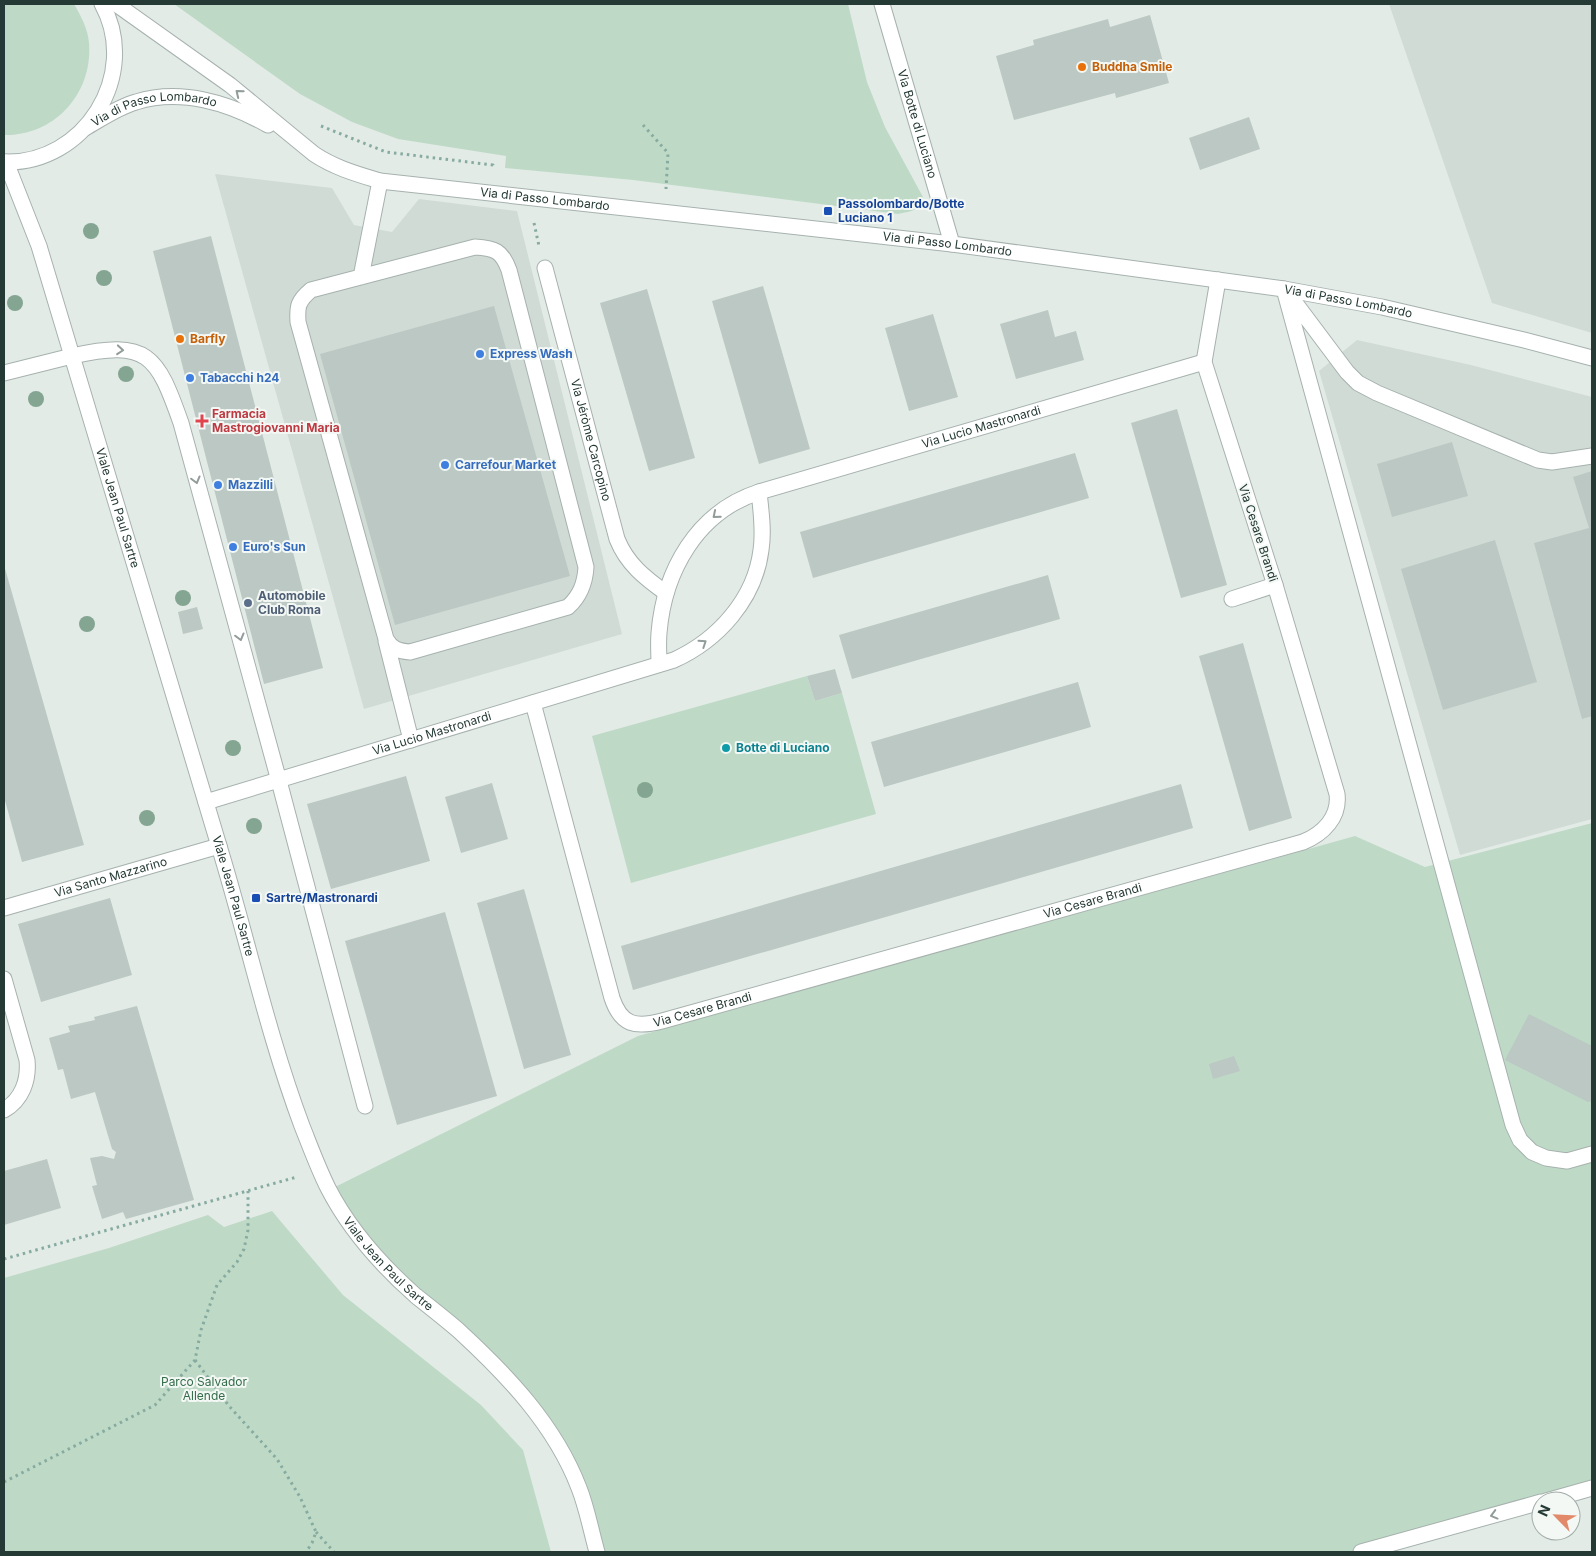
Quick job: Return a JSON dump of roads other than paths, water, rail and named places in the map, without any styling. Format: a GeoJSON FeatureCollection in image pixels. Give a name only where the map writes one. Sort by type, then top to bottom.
{"type":"FeatureCollection","features":[{"type":"Feature","properties":{"kind":"street"},"geometry":{"type":"LineString","coordinates":[[5,162],[42,156],[72,140],[96,114],[111,82],[115,47],[112,29],[102,4]]}},
{"type":"Feature","properties":{"kind":"street","name":"Via di Passo Lombardo"},"geometry":{"type":"LineString","coordinates":[[116,4],[230,85],[325,161],[337,167],[380,181],[952,244],[1284,289],[1382,307],[1592,358]]}},
{"type":"Feature","properties":{"kind":"street","name":"Via Botte di Luciano"},"geometry":{"type":"LineString","coordinates":[[882,4],[952,244]]}},
{"type":"Feature","properties":{"kind":"street","name":"Via di Passo Lombardo"},"geometry":{"type":"LineString","coordinates":[[85,128],[135,102],[155,97],[178,97],[204,100],[227,106],[255,118],[304,146]]}},
{"type":"Feature","properties":{"kind":"street","name":"Viale Jean Paul Sartre"},"geometry":{"type":"LineString","coordinates":[[5,162],[39,246],[206,802],[278,1058],[320,1170],[341,1211],[363,1242],[386,1268],[457,1330],[512,1384],[540,1418],[579,1486],[597,1552]]}},
{"type":"Feature","properties":{"kind":"street"},"geometry":{"type":"LineString","coordinates":[[361,277],[380,181]]}},
{"type":"Feature","properties":{"kind":"street"},"geometry":{"type":"LineString","coordinates":[[386,639],[391,648],[410,652],[568,608],[575,600],[585,579],[586,567],[505,261],[498,252],[488,248],[475,247],[311,290],[302,298],[297,309],[298,322],[386,639],[411,740]]}},
{"type":"Feature","properties":{"kind":"street","name":"Via Jéròme Carcopino"},"geometry":{"type":"LineString","coordinates":[[545,268],[617,539],[629,561],[639,572],[666,592]]}},
{"type":"Feature","properties":{"kind":"street","name":"Via Cesare Brandi"},"geometry":{"type":"LineString","coordinates":[[533,702],[616,1009],[626,1020],[640,1026],[1312,838],[1330,824],[1338,802],[1337,794],[1275,585],[1204,362],[1218,280]]}},
{"type":"Feature","properties":{"kind":"street"},"geometry":{"type":"LineString","coordinates":[[1284,289],[1347,372],[1358,383],[1377,393],[1538,460],[1552,462],[1592,456]]}},
{"type":"Feature","properties":{"kind":"street"},"geometry":{"type":"LineString","coordinates":[[1284,289],[1513,1125],[1520,1140],[1532,1152],[1546,1158],[1567,1161],[1592,1154]]}},
{"type":"Feature","properties":{"kind":"street"},"geometry":{"type":"LineString","coordinates":[[4,373],[108,349],[127,350],[148,358],[156,366],[168,388],[181,424],[279,780],[365,1106]]}},
{"type":"Feature","properties":{"kind":"street","name":"Via Lucio Mastronardi"},"geometry":{"type":"LineString","coordinates":[[659,664],[658,635],[662,608],[675,569],[686,549],[705,525],[720,511],[735,502],[759,492],[1204,362]]}},
{"type":"Feature","properties":{"kind":"street","name":"Via Lucio Mastronardi"},"geometry":{"type":"LineString","coordinates":[[206,802],[683,656],[712,637],[723,626],[744,598],[755,576],[762,549],[759,492]]}},
{"type":"Feature","properties":{"kind":"street"},"geometry":{"type":"LineString","coordinates":[[1232,599],[1275,585]]}},
{"type":"Feature","properties":{"kind":"street","name":"Via Santo Mazzarino"},"geometry":{"type":"LineString","coordinates":[[4,908],[218,846]]}},
{"type":"Feature","properties":{"kind":"street"},"geometry":{"type":"LineString","coordinates":[[4,979],[27,1060],[28,1070],[20,1095],[15,1102],[4,1110]]}},
{"type":"Feature","properties":{"kind":"street"},"geometry":{"type":"LineString","coordinates":[[1360,1552],[1531,1505]]}},
{"type":"Feature","properties":{"kind":"place","name":"Buddha Smile"},"geometry":{"type":"Point","coordinates":[1082,67]}},
{"type":"Feature","properties":{"kind":"place","name":"Passolombardo/Botte Luciano 1"},"geometry":{"type":"Point","coordinates":[828,211]}},
{"type":"Feature","properties":{"kind":"place","name":"Barfly"},"geometry":{"type":"Point","coordinates":[180,339]}},
{"type":"Feature","properties":{"kind":"place","name":"Express Wash"},"geometry":{"type":"Point","coordinates":[480,354]}},
{"type":"Feature","properties":{"kind":"place","name":"Tabacchi h24"},"geometry":{"type":"Point","coordinates":[190,378]}},
{"type":"Feature","properties":{"kind":"place","name":"Farmacia Mastrogiovanni Maria"},"geometry":{"type":"Point","coordinates":[202,421]}},
{"type":"Feature","properties":{"kind":"place","name":"Carrefour Market"},"geometry":{"type":"Point","coordinates":[445,465]}},
{"type":"Feature","properties":{"kind":"place","name":"Mazzilli"},"geometry":{"type":"Point","coordinates":[218,485]}},
{"type":"Feature","properties":{"kind":"place","name":"Euro's Sun"},"geometry":{"type":"Point","coordinates":[233,547]}},
{"type":"Feature","properties":{"kind":"place","name":"Automobile Club Roma"},"geometry":{"type":"Point","coordinates":[248,603]}},
{"type":"Feature","properties":{"kind":"place","name":"Botte di Luciano"},"geometry":{"type":"Point","coordinates":[726,748]}},
{"type":"Feature","properties":{"kind":"place","name":"Sartre/Mastronardi"},"geometry":{"type":"Point","coordinates":[256,898]}},
{"type":"Feature","properties":{"kind":"park label","name":"Parco Salvador Allende"},"geometry":{"type":"Point","coordinates":[204,1389]}}]}
